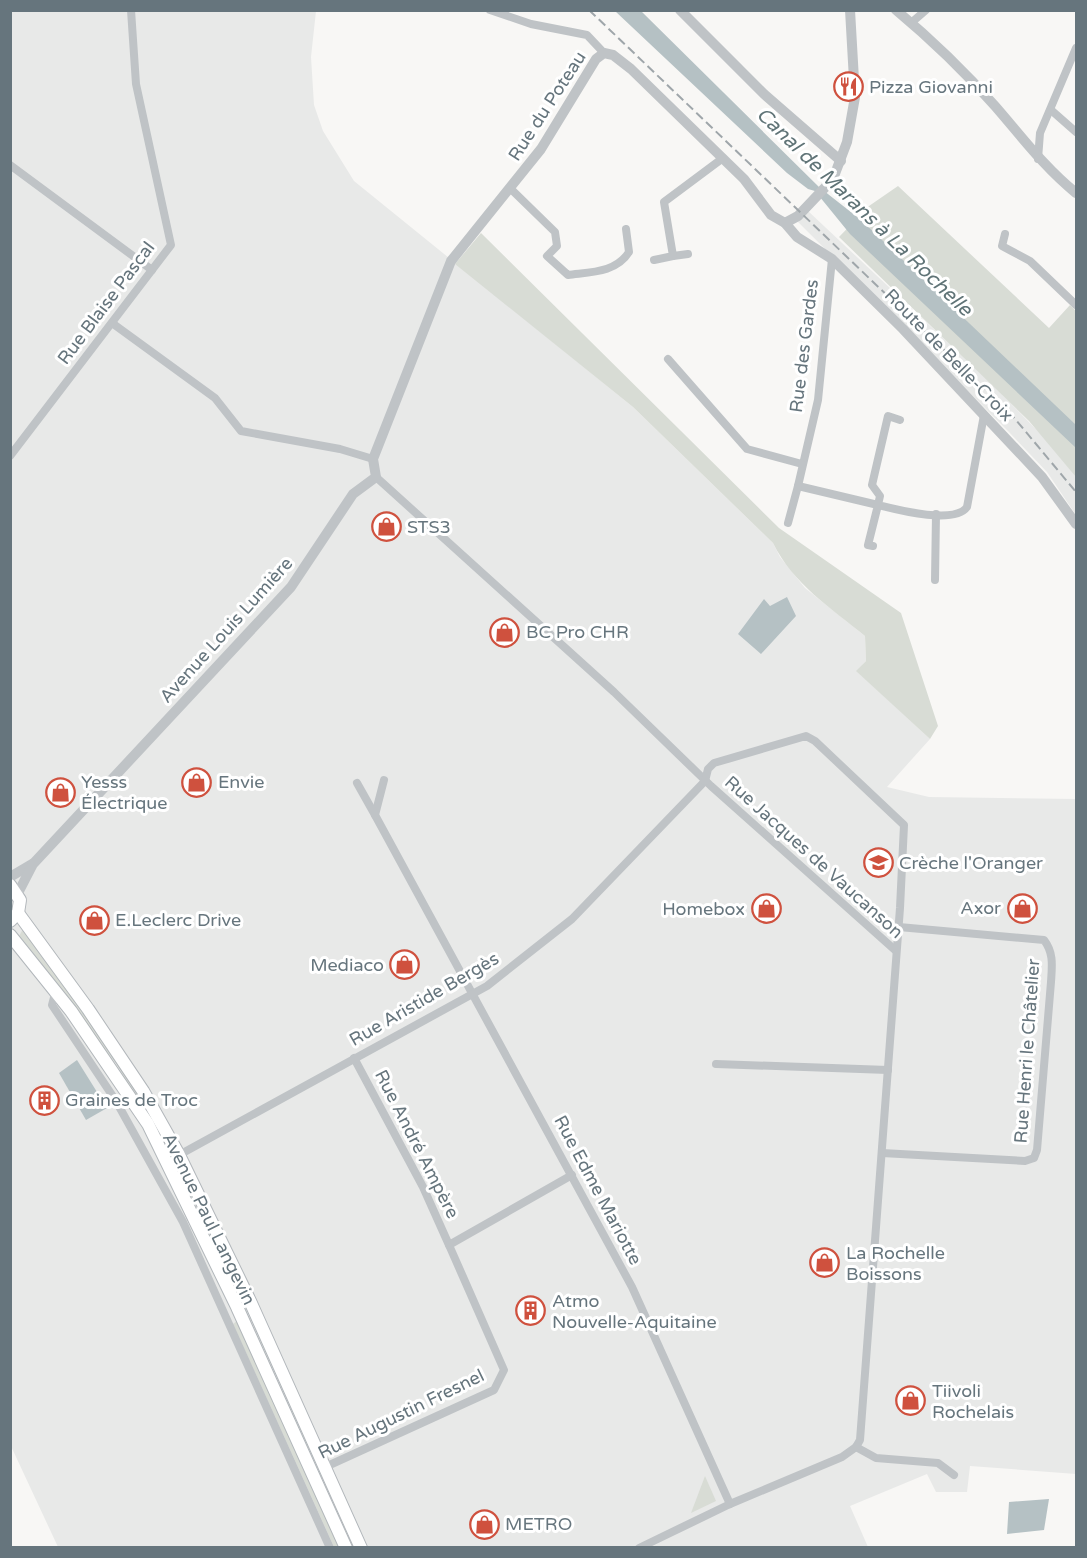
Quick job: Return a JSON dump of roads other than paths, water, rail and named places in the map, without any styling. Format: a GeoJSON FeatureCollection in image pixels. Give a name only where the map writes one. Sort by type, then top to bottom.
{"type":"FeatureCollection","features":[{"type":"Feature","properties":{"kind":"main road"},"geometry":{"type":"LineString","coordinates":[[14,889],[14,917]]}},
{"type":"Feature","properties":{"kind":"main road","name":"Avenue Paul Langevin"},"geometry":{"type":"LineString","coordinates":[[14,917],[136,1082],[179,1155],[250,1301],[361,1548]]}},
{"type":"Feature","properties":{"kind":"main road","name":"Avenue Paul Langevin"},"geometry":{"type":"LineString","coordinates":[[10,935],[56,990],[148,1124],[237,1306],[346,1548]]}},
{"type":"Feature","properties":{"kind":"street","name":"Rue Blaise Pascal"},"geometry":{"type":"LineString","coordinates":[[10,456],[171,245],[136,84],[131,10]]}},
{"type":"Feature","properties":{"kind":"street"},"geometry":{"type":"LineString","coordinates":[[490,10],[531,24],[587,35],[604,52]]}},
{"type":"Feature","properties":{"kind":"street"},"geometry":{"type":"LineString","coordinates":[[680,10],[764,94],[841,161]]}},
{"type":"Feature","properties":{"kind":"street"},"geometry":{"type":"LineString","coordinates":[[784,223],[791,221],[830,182],[841,161],[847,142],[855,85],[850,10]]}},
{"type":"Feature","properties":{"kind":"street"},"geometry":{"type":"LineString","coordinates":[[896,10],[968,77],[1038,159],[1077,193]]}},
{"type":"Feature","properties":{"kind":"street"},"geometry":{"type":"LineString","coordinates":[[911,23],[926,10]]}},
{"type":"Feature","properties":{"kind":"street"},"geometry":{"type":"LineString","coordinates":[[1038,159],[1040,133],[1075,58],[1077,48]]}},
{"type":"Feature","properties":{"kind":"street","name":"Rue du Poteau"},"geometry":{"type":"LineString","coordinates":[[373,459],[451,261],[541,149],[596,59],[604,52],[620,60],[723,158],[750,186],[771,215],[784,223]]}},
{"type":"Feature","properties":{"kind":"street"},"geometry":{"type":"LineString","coordinates":[[1051,110],[1077,132]]}},
{"type":"Feature","properties":{"kind":"street"},"geometry":{"type":"LineString","coordinates":[[1025,144],[1040,133]]}},
{"type":"Feature","properties":{"kind":"street"},"geometry":{"type":"LineString","coordinates":[[828,149],[847,142]]}},
{"type":"Feature","properties":{"kind":"street"},"geometry":{"type":"LineString","coordinates":[[673,256],[664,202],[723,158]]}},
{"type":"Feature","properties":{"kind":"street"},"geometry":{"type":"LineString","coordinates":[[10,165],[152,270]]}},
{"type":"Feature","properties":{"kind":"street"},"geometry":{"type":"LineString","coordinates":[[510,188],[555,232],[557,246],[547,256],[568,275],[613,268],[619,264],[629,252],[626,229]]}},
{"type":"Feature","properties":{"kind":"street","name":"Route de Belle-Croix"},"geometry":{"type":"LineString","coordinates":[[784,223],[797,237],[832,259],[903,329],[1042,477],[1077,524]]}},
{"type":"Feature","properties":{"kind":"street"},"geometry":{"type":"LineString","coordinates":[[1005,234],[1002,246],[1030,261],[1077,304]]}},
{"type":"Feature","properties":{"kind":"street"},"geometry":{"type":"LineString","coordinates":[[654,260],[688,254]]}},
{"type":"Feature","properties":{"kind":"street","name":"Rue des Gardes"},"geometry":{"type":"LineString","coordinates":[[788,523],[818,400],[832,259]]}},
{"type":"Feature","properties":{"kind":"street"},"geometry":{"type":"LineString","coordinates":[[112,323],[215,398],[241,431],[340,448],[373,459],[376,477]]}},
{"type":"Feature","properties":{"kind":"street"},"geometry":{"type":"LineString","coordinates":[[668,359],[747,449],[802,464]]}},
{"type":"Feature","properties":{"kind":"street"},"geometry":{"type":"LineString","coordinates":[[873,546],[868,545],[880,496],[873,485],[888,416],[900,420]]}},
{"type":"Feature","properties":{"kind":"street"},"geometry":{"type":"LineString","coordinates":[[798,486],[912,513],[957,514],[967,507],[984,416]]}},
{"type":"Feature","properties":{"kind":"street","name":"Rue Jacques de Vaucanson"},"geometry":{"type":"LineString","coordinates":[[376,477],[597,676],[705,781],[895,950],[860,1440],[856,1447]]}},
{"type":"Feature","properties":{"kind":"street","name":"Avenue Louis Lumière"},"geometry":{"type":"LineString","coordinates":[[14,889],[33,864],[291,587],[353,494],[376,477]]}},
{"type":"Feature","properties":{"kind":"street"},"geometry":{"type":"LineString","coordinates":[[935,580],[936,514]]}},
{"type":"Feature","properties":{"kind":"street","name":"Rue Aristide Bergès"},"geometry":{"type":"LineString","coordinates":[[179,1155],[472,994],[529,955],[573,919],[705,781],[708,768],[714,763],[800,737],[811,737],[904,825],[899,927]]}},
{"type":"Feature","properties":{"kind":"street"},"geometry":{"type":"LineString","coordinates":[[375,815],[384,780]]}},
{"type":"Feature","properties":{"kind":"street","name":"Rue Edme Mariotte"},"geometry":{"type":"LineString","coordinates":[[357,783],[632,1287],[730,1504]]}},
{"type":"Feature","properties":{"kind":"street","name":"Avenue Louis Lumière"},"geometry":{"type":"LineString","coordinates":[[10,877],[33,864]]}},
{"type":"Feature","properties":{"kind":"street"},"geometry":{"type":"LineString","coordinates":[[895,950],[899,927]]}},
{"type":"Feature","properties":{"kind":"street","name":"Rue Henri le Châtelier"},"geometry":{"type":"LineString","coordinates":[[882,1153],[1025,1161],[1034,1158],[1037,1150],[1051,982],[1051,951],[1044,940],[899,927]]}},
{"type":"Feature","properties":{"kind":"street"},"geometry":{"type":"LineString","coordinates":[[56,990],[52,1005],[116,1101],[157,1173],[224,1311],[330,1548]]}},
{"type":"Feature","properties":{"kind":"street","name":"Rue André Ampère"},"geometry":{"type":"LineString","coordinates":[[354,1058],[423,1187],[449,1245]]}},
{"type":"Feature","properties":{"kind":"street"},"geometry":{"type":"LineString","coordinates":[[716,1064],[888,1070]]}},
{"type":"Feature","properties":{"kind":"street"},"geometry":{"type":"LineString","coordinates":[[449,1245],[572,1175]]}},
{"type":"Feature","properties":{"kind":"street","name":"Rue Augustin Fresnel"},"geometry":{"type":"LineString","coordinates":[[315,1478],[325,1466],[494,1390],[504,1370],[449,1245]]}},
{"type":"Feature","properties":{"kind":"street"},"geometry":{"type":"LineString","coordinates":[[224,1311],[250,1301]]}},
{"type":"Feature","properties":{"kind":"street"},"geometry":{"type":"LineString","coordinates":[[639,1548],[730,1504],[842,1457],[856,1447],[876,1458],[938,1463],[954,1475]]}},
{"type":"Feature","properties":{"kind":"railway"},"geometry":{"type":"LineString","coordinates":[[589,10],[1011,414],[1076,492]]}},
{"type":"Feature","properties":{"kind":"place","name":"Pizza Giovanni"},"geometry":{"type":"Point","coordinates":[848,87]}},
{"type":"Feature","properties":{"kind":"place","name":"STS3"},"geometry":{"type":"Point","coordinates":[386,527]}},
{"type":"Feature","properties":{"kind":"place","name":"BC Pro CHR"},"geometry":{"type":"Point","coordinates":[505,632]}},
{"type":"Feature","properties":{"kind":"place","name":"Envie"},"geometry":{"type":"Point","coordinates":[197,782]}},
{"type":"Feature","properties":{"kind":"place","name":"Yesss Électrique"},"geometry":{"type":"Point","coordinates":[60,792]}},
{"type":"Feature","properties":{"kind":"place","name":"Crèche l'Oranger"},"geometry":{"type":"Point","coordinates":[878,863]}},
{"type":"Feature","properties":{"kind":"place","name":"Axor"},"geometry":{"type":"Point","coordinates":[1022,908]}},
{"type":"Feature","properties":{"kind":"place","name":"Homebox"},"geometry":{"type":"Point","coordinates":[766,909]}},
{"type":"Feature","properties":{"kind":"place","name":"E.Leclerc Drive"},"geometry":{"type":"Point","coordinates":[94,920]}},
{"type":"Feature","properties":{"kind":"place","name":"Mediaco"},"geometry":{"type":"Point","coordinates":[405,965]}},
{"type":"Feature","properties":{"kind":"place","name":"Graines de Troc"},"geometry":{"type":"Point","coordinates":[44,1100]}},
{"type":"Feature","properties":{"kind":"place","name":"La Rochelle Boissons"},"geometry":{"type":"Point","coordinates":[825,1263]}},
{"type":"Feature","properties":{"kind":"place","name":"Atmo Nouvelle-Aquitaine"},"geometry":{"type":"Point","coordinates":[531,1311]}},
{"type":"Feature","properties":{"kind":"place","name":"Tiivoli Rochelais"},"geometry":{"type":"Point","coordinates":[911,1401]}},
{"type":"Feature","properties":{"kind":"place","name":"METRO"},"geometry":{"type":"Point","coordinates":[484,1524]}},
{"type":"Feature","properties":{"kind":"water label","name":"Canal de Marans à La Rochelle"},"geometry":{"type":"Point","coordinates":[864,212]}}]}
